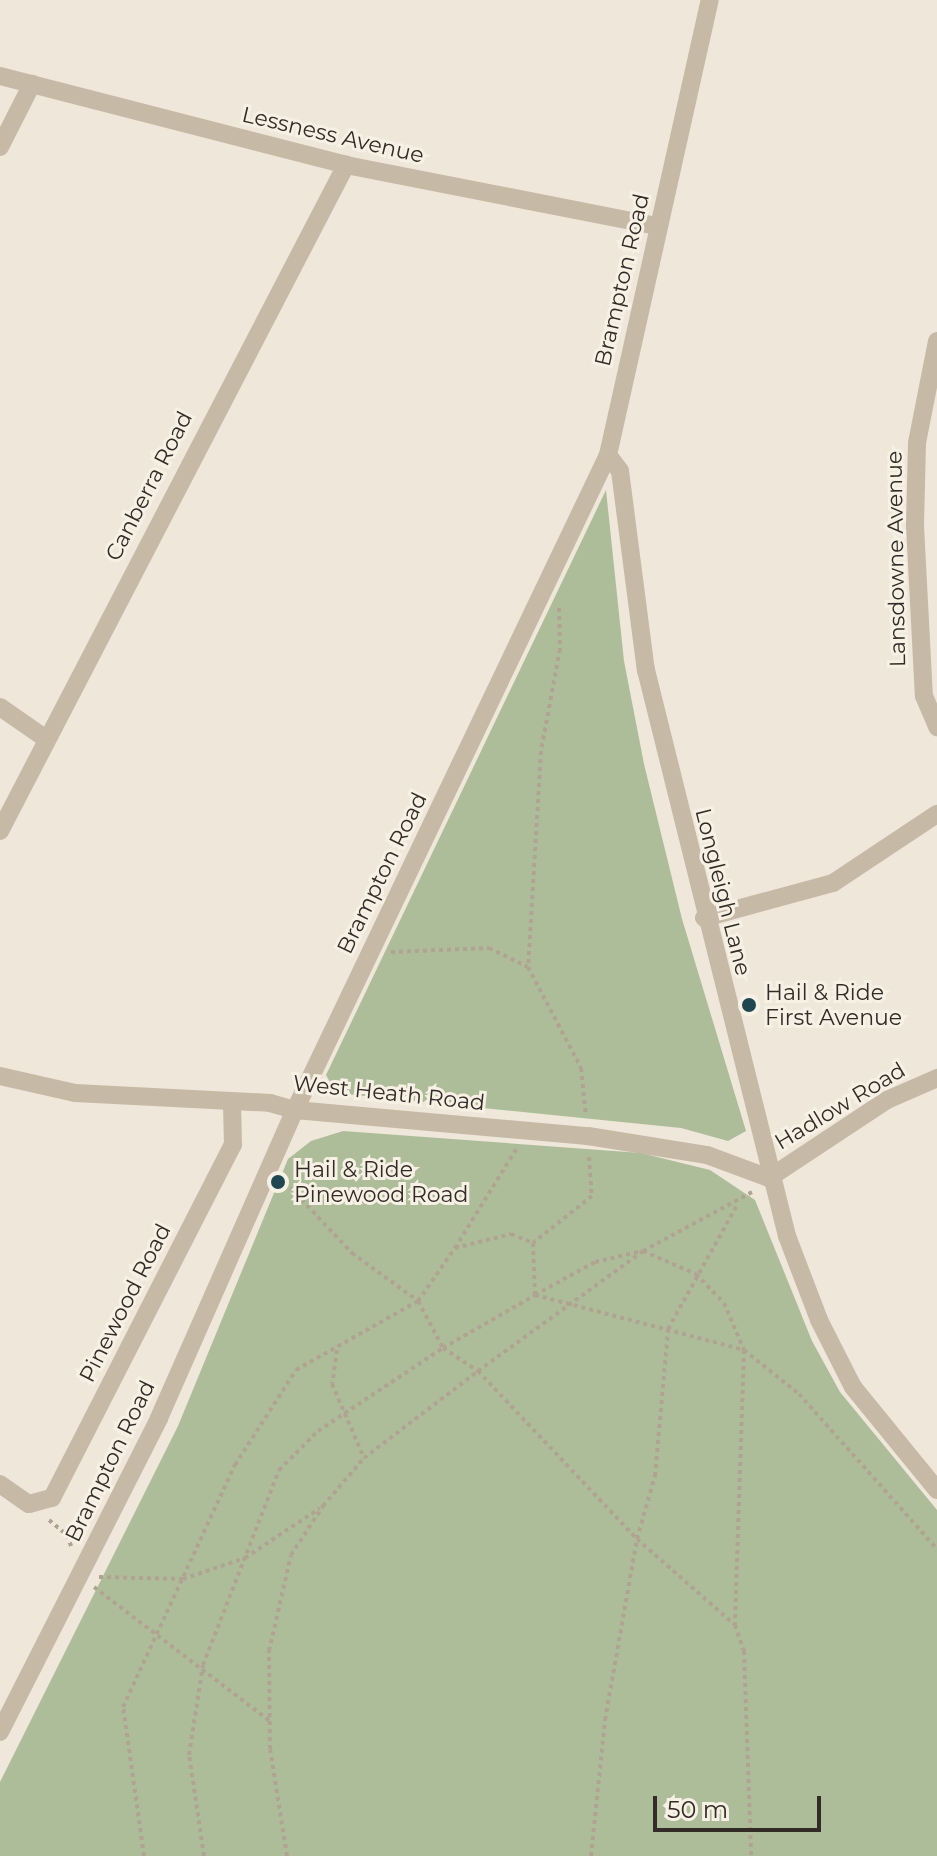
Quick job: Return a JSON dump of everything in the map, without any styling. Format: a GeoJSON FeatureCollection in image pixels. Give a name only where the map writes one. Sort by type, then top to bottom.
{"type":"FeatureCollection","features":[{"type":"Feature","properties":{"kind":"street","name":"Brampton Road"},"geometry":{"type":"LineString","coordinates":[[0,1732],[159,1418],[295,1110],[608,455],[710,0]]}},
{"type":"Feature","properties":{"kind":"street","name":"Lessness Avenue"},"geometry":{"type":"LineString","coordinates":[[0,76],[346,165],[658,226]]}},
{"type":"Feature","properties":{"kind":"street"},"geometry":{"type":"LineString","coordinates":[[0,147],[32,84]]}},
{"type":"Feature","properties":{"kind":"street","name":"Canberra Road"},"geometry":{"type":"LineString","coordinates":[[0,831],[346,165]]}},
{"type":"Feature","properties":{"kind":"street","name":"Lansdowne Avenue"},"geometry":{"type":"LineString","coordinates":[[937,341],[917,443],[915,511],[922,674],[937,727]]}},
{"type":"Feature","properties":{"kind":"street","name":"Longleigh Lane"},"geometry":{"type":"LineString","coordinates":[[608,455],[620,471],[646,670],[769,1178],[833,1352],[875,1419],[937,1490]]}},
{"type":"Feature","properties":{"kind":"street"},"geometry":{"type":"LineString","coordinates":[[0,707],[46,739]]}},
{"type":"Feature","properties":{"kind":"street"},"geometry":{"type":"LineString","coordinates":[[704,918],[833,883],[937,814]]}},
{"type":"Feature","properties":{"kind":"street","name":"West Heath Road"},"geometry":{"type":"LineString","coordinates":[[0,1076],[75,1093],[270,1103],[295,1110],[588,1136],[707,1155],[769,1178]]}},
{"type":"Feature","properties":{"kind":"street","name":"Hadlow Road"},"geometry":{"type":"LineString","coordinates":[[769,1178],[887,1100],[937,1078]]}},
{"type":"Feature","properties":{"kind":"street","name":"Pinewood Road"},"geometry":{"type":"LineString","coordinates":[[29,1504],[52,1498],[233,1145],[232,1103]]}},
{"type":"Feature","properties":{"kind":"street"},"geometry":{"type":"LineString","coordinates":[[0,1484],[29,1504]]}},
{"type":"Feature","properties":{"kind":"path"},"geometry":{"type":"LineString","coordinates":[[533,1243],[592,1196],[581,1068],[528,967],[541,751],[560,649],[559,606]]}},
{"type":"Feature","properties":{"kind":"path"},"geometry":{"type":"LineString","coordinates":[[371,950],[411,955],[489,948],[528,967]]}},
{"type":"Feature","properties":{"kind":"path"},"geometry":{"type":"LineString","coordinates":[[144,1856],[123,1707],[235,1465],[296,1370],[337,1350],[418,1301],[515,1153],[522,1130]]}},
{"type":"Feature","properties":{"kind":"path"},"geometry":{"type":"LineString","coordinates":[[270,1166],[352,1253],[418,1301],[443,1348],[478,1371],[637,1539],[735,1625]]}},
{"type":"Feature","properties":{"kind":"path"},"geometry":{"type":"LineString","coordinates":[[287,1856],[270,1721],[269,1651],[291,1555],[323,1506],[364,1458],[478,1371],[576,1303],[643,1251],[737,1205],[769,1178]]}},
{"type":"Feature","properties":{"kind":"path"},"geometry":{"type":"LineString","coordinates":[[591,1856],[605,1720],[637,1539],[655,1476],[668,1329],[737,1205]]}},
{"type":"Feature","properties":{"kind":"path"},"geometry":{"type":"LineString","coordinates":[[455,1248],[511,1234],[533,1243]]}},
{"type":"Feature","properties":{"kind":"path"},"geometry":{"type":"LineString","coordinates":[[533,1243],[535,1295]]}},
{"type":"Feature","properties":{"kind":"path"},"geometry":{"type":"LineString","coordinates":[[204,1856],[189,1755],[203,1665],[279,1470],[318,1431],[443,1348],[595,1262],[643,1251],[696,1274],[724,1303],[744,1350],[735,1625],[744,1651],[751,1856]]}},
{"type":"Feature","properties":{"kind":"path"},"geometry":{"type":"LineString","coordinates":[[535,1295],[576,1303],[744,1350],[799,1394],[937,1549]]}},
{"type":"Feature","properties":{"kind":"path"},"geometry":{"type":"LineString","coordinates":[[337,1350],[332,1384],[348,1411],[364,1458]]}},
{"type":"Feature","properties":{"kind":"path"},"geometry":{"type":"LineString","coordinates":[[29,1504],[67,1535],[81,1577],[158,1637],[203,1665],[270,1721]]}},
{"type":"Feature","properties":{"kind":"path"},"geometry":{"type":"LineString","coordinates":[[81,1577],[183,1579],[245,1558],[323,1506]]}},
{"type":"Feature","properties":{"kind":"green space"},"geometry":{"type":"Polygon","coordinates":[[[606,490],[624,661],[644,764],[682,919],[746,1131],[728,1141],[681,1128],[336,1093],[326,1075],[606,490]]]}},
{"type":"Feature","properties":{"kind":"green space"},"geometry":{"type":"Polygon","coordinates":[[[343,1131],[641,1153],[710,1170],[755,1200],[812,1341],[840,1392],[937,1510],[937,1856],[0,1856],[0,1782],[178,1426],[288,1159],[311,1141],[343,1131]]]}},
{"type":"Feature","properties":{"kind":"place","name":"Hail & Ride First Avenue"},"geometry":{"type":"Point","coordinates":[749,1005]}},
{"type":"Feature","properties":{"kind":"place","name":"Hail & Ride Pinewood Road"},"geometry":{"type":"Point","coordinates":[278,1182]}}]}
